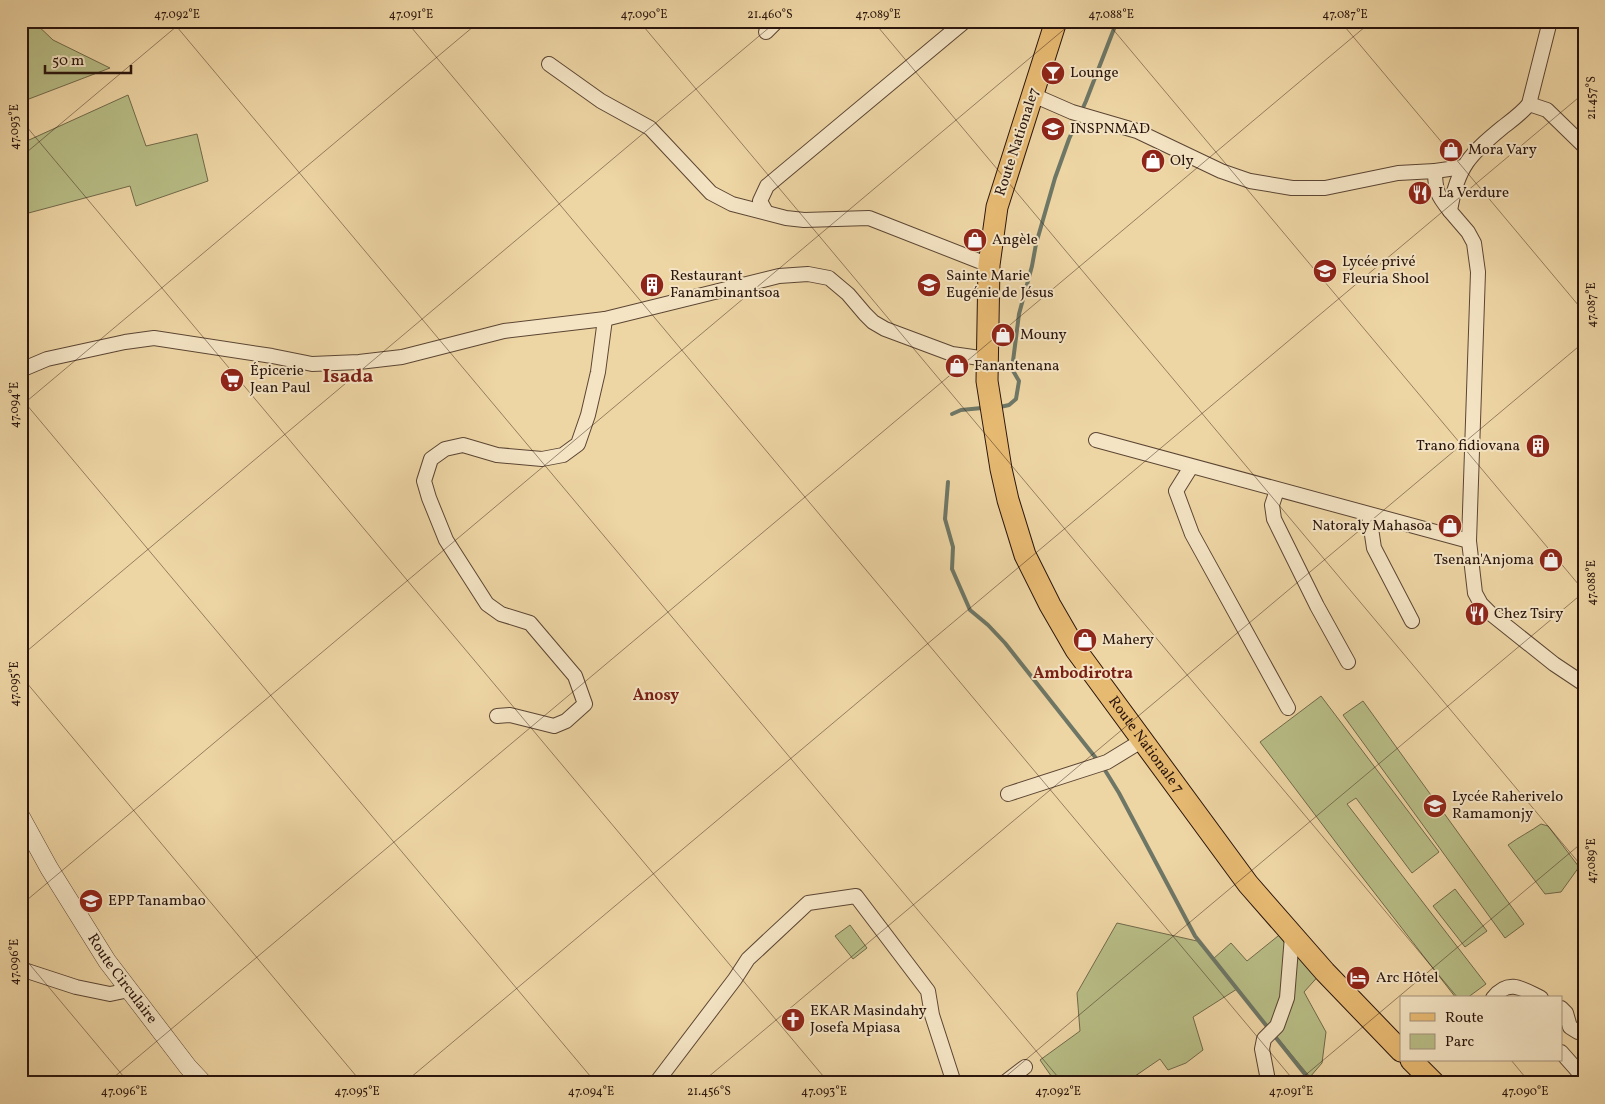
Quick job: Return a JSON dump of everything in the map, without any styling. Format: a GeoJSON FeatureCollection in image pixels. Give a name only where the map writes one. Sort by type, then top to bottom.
{"type":"FeatureCollection","features":[{"type":"Feature","properties":{"kind":"main road","name":"Route Nationale7"},"geometry":{"type":"LineString","coordinates":[[988,265],[997,207],[1056,21]]}},
{"type":"Feature","properties":{"kind":"main road","name":"Route Nationale 7"},"geometry":{"type":"LineString","coordinates":[[988,265],[987,381],[1001,469],[1008,500],[1025,555],[1050,605],[1076,650],[1248,884],[1292,936],[1400,1050]]}},
{"type":"Feature","properties":{"kind":"main road"},"geometry":{"type":"LineString","coordinates":[[1413,1062],[1434,1083]]}},
{"type":"Feature","properties":{"kind":"street"},"geometry":{"type":"LineString","coordinates":[[766,32],[777,21]]}},
{"type":"Feature","properties":{"kind":"street"},"geometry":{"type":"LineString","coordinates":[[766,212],[760,201],[767,186],[965,21]]}},
{"type":"Feature","properties":{"kind":"street"},"geometry":{"type":"LineString","coordinates":[[1450,211],[1463,167],[1479,147],[1523,112],[1529,104],[1550,21]]}},
{"type":"Feature","properties":{"kind":"street"},"geometry":{"type":"LineString","coordinates":[[549,64],[601,101],[650,128],[711,193],[732,204],[804,220],[869,218],[988,265]]}},
{"type":"Feature","properties":{"kind":"street"},"geometry":{"type":"LineString","coordinates":[[1032,95],[1078,113],[1137,131],[1221,171],[1250,181],[1292,188],[1325,188],[1398,174],[1463,167]]}},
{"type":"Feature","properties":{"kind":"street"},"geometry":{"type":"LineString","coordinates":[[1529,104],[1547,110],[1584,146]]}},
{"type":"Feature","properties":{"kind":"street"},"geometry":{"type":"LineString","coordinates":[[1435,171],[1435,186],[1439,197],[1468,232],[1474,243],[1478,272],[1469,542],[1475,593],[1481,604],[1554,664],[1584,684]]}},
{"type":"Feature","properties":{"kind":"street"},"geometry":{"type":"LineString","coordinates":[[21,370],[47,359],[125,342],[154,338],[312,364],[359,362],[402,357],[504,331],[606,319],[779,276],[808,274],[829,278],[848,294],[864,314],[885,329],[952,354],[987,359]]}},
{"type":"Feature","properties":{"kind":"street"},"geometry":{"type":"LineString","coordinates":[[497,716],[510,715],[554,726],[566,720],[585,704],[574,676],[530,623],[502,614],[487,604],[446,540],[428,498],[424,481],[431,459],[445,449],[463,445],[497,455],[542,459],[562,455],[578,444],[594,390],[606,319]]}},
{"type":"Feature","properties":{"kind":"street"},"geometry":{"type":"LineString","coordinates":[[1096,440],[1368,516],[1469,542]]}},
{"type":"Feature","properties":{"kind":"street"},"geometry":{"type":"LineString","coordinates":[[1191,466],[1176,491],[1192,534],[1288,708]]}},
{"type":"Feature","properties":{"kind":"street"},"geometry":{"type":"LineString","coordinates":[[1277,490],[1272,505],[1274,519],[1317,606],[1348,662]]}},
{"type":"Feature","properties":{"kind":"street"},"geometry":{"type":"LineString","coordinates":[[1368,516],[1374,548],[1412,621]]}},
{"type":"Feature","properties":{"kind":"street"},"geometry":{"type":"LineString","coordinates":[[1008,794],[1102,764],[1143,740]]}},
{"type":"Feature","properties":{"kind":"street","name":"Route Circulaire"},"geometry":{"type":"LineString","coordinates":[[21,817],[49,868],[106,961],[188,1067],[203,1083]]}},
{"type":"Feature","properties":{"kind":"street"},"geometry":{"type":"LineString","coordinates":[[656,1083],[748,958],[808,903],[856,896],[928,990],[932,1015],[954,1083]]}},
{"type":"Feature","properties":{"kind":"street"},"geometry":{"type":"LineString","coordinates":[[1267,1075],[1262,1050],[1264,1039],[1277,1026],[1287,998],[1292,936]]}},
{"type":"Feature","properties":{"kind":"street"},"geometry":{"type":"LineString","coordinates":[[21,969],[76,987],[110,994],[129,990]]}},
{"type":"Feature","properties":{"kind":"street"},"geometry":{"type":"LineString","coordinates":[[1495,996],[1499,991],[1507,987],[1519,987],[1537,996]]}},
{"type":"Feature","properties":{"kind":"street"},"geometry":{"type":"LineString","coordinates":[[1562,1009],[1566,1013],[1570,1027],[1578,1031],[1562,1052],[1584,1078]]}},
{"type":"Feature","properties":{"kind":"street"},"geometry":{"type":"LineString","coordinates":[[1009,1081],[1026,1068]]}},
{"type":"Feature","properties":{"kind":"green space"},"geometry":{"type":"Polygon","coordinates":[[[21,21],[33,21],[53,40],[110,68],[21,102],[21,21]]]}},
{"type":"Feature","properties":{"kind":"green space"},"geometry":{"type":"Polygon","coordinates":[[[128,95],[146,146],[197,134],[208,181],[136,206],[130,186],[21,215],[21,119],[29,140],[128,95]]]}},
{"type":"Feature","properties":{"kind":"green space"},"geometry":{"type":"Polygon","coordinates":[[[1321,696],[1439,852],[1412,873],[1356,798],[1347,804],[1486,984],[1470,996],[1454,996],[1260,742],[1321,696]]]}},
{"type":"Feature","properties":{"kind":"green space"},"geometry":{"type":"Polygon","coordinates":[[[1363,701],[1524,924],[1505,938],[1343,715],[1363,701]]]}},
{"type":"Feature","properties":{"kind":"green space"},"geometry":{"type":"Polygon","coordinates":[[[1541,824],[1548,826],[1579,867],[1561,892],[1545,894],[1508,845],[1541,824]]]}},
{"type":"Feature","properties":{"kind":"green space"},"geometry":{"type":"Polygon","coordinates":[[[1455,889],[1487,931],[1465,947],[1433,906],[1455,889]]]}},
{"type":"Feature","properties":{"kind":"green space"},"geometry":{"type":"Polygon","coordinates":[[[1117,923],[1197,941],[1213,959],[1231,943],[1247,961],[1283,932],[1322,972],[1304,992],[1326,1032],[1322,1063],[1310,1077],[1237,989],[1193,1017],[1203,1050],[1186,1063],[1168,1070],[1160,1059],[1125,1083],[1056,1083],[1040,1060],[1080,1031],[1077,993],[1117,923]]]}},
{"type":"Feature","properties":{"kind":"green space"},"geometry":{"type":"Polygon","coordinates":[[[850,925],[867,948],[853,959],[835,936],[850,925]]]}},
{"type":"Feature","properties":{"kind":"waterway"},"geometry":{"type":"LineString","coordinates":[[1000,407],[1009,405],[1016,399],[1019,381],[1012,369],[1019,314],[1055,178],[1117,21]]}},
{"type":"Feature","properties":{"kind":"waterway"},"geometry":{"type":"LineString","coordinates":[[952,414],[961,410],[982,408]]}},
{"type":"Feature","properties":{"kind":"waterway"},"geometry":{"type":"LineString","coordinates":[[948,482],[945,519],[953,547],[952,569],[970,610],[1005,643],[1099,762]]}},
{"type":"Feature","properties":{"kind":"waterway"},"geometry":{"type":"LineString","coordinates":[[1103,767],[1119,793],[1195,936],[1312,1083]]}},
{"type":"Feature","properties":{"kind":"place","name":"Lounge"},"geometry":{"type":"Point","coordinates":[1053,73]}},
{"type":"Feature","properties":{"kind":"place","name":"INSPNMAD"},"geometry":{"type":"Point","coordinates":[1053,129]}},
{"type":"Feature","properties":{"kind":"place","name":"Mora Vary"},"geometry":{"type":"Point","coordinates":[1451,150]}},
{"type":"Feature","properties":{"kind":"place","name":"Oly"},"geometry":{"type":"Point","coordinates":[1153,161]}},
{"type":"Feature","properties":{"kind":"place","name":"La Verdure"},"geometry":{"type":"Point","coordinates":[1420,193]}},
{"type":"Feature","properties":{"kind":"place","name":"Angèle"},"geometry":{"type":"Point","coordinates":[975,240]}},
{"type":"Feature","properties":{"kind":"place","name":"Lycée privé Fleuria Shool"},"geometry":{"type":"Point","coordinates":[1325,271]}},
{"type":"Feature","properties":{"kind":"place","name":"Restaurant Fanambinantsoa"},"geometry":{"type":"Point","coordinates":[652,285]}},
{"type":"Feature","properties":{"kind":"place","name":"Sainte Marie Eugénie de Jésus"},"geometry":{"type":"Point","coordinates":[929,285]}},
{"type":"Feature","properties":{"kind":"place","name":"Mouny"},"geometry":{"type":"Point","coordinates":[1003,335]}},
{"type":"Feature","properties":{"kind":"place","name":"Fanantenana"},"geometry":{"type":"Point","coordinates":[957,366]}},
{"type":"Feature","properties":{"kind":"place","name":"Épicerie Jean Paul"},"geometry":{"type":"Point","coordinates":[232,380]}},
{"type":"Feature","properties":{"kind":"place","name":"Trano fidiovana"},"geometry":{"type":"Point","coordinates":[1538,446]}},
{"type":"Feature","properties":{"kind":"place","name":"Natoraly Mahasoa"},"geometry":{"type":"Point","coordinates":[1450,526]}},
{"type":"Feature","properties":{"kind":"place","name":"Tsenan'Anjoma"},"geometry":{"type":"Point","coordinates":[1551,560]}},
{"type":"Feature","properties":{"kind":"place","name":"Chez Tsiry"},"geometry":{"type":"Point","coordinates":[1477,614]}},
{"type":"Feature","properties":{"kind":"place","name":"Mahery"},"geometry":{"type":"Point","coordinates":[1085,640]}},
{"type":"Feature","properties":{"kind":"place","name":"Lycée Raherivelo Ramamonjy"},"geometry":{"type":"Point","coordinates":[1435,806]}},
{"type":"Feature","properties":{"kind":"place","name":"EPP Tanambao"},"geometry":{"type":"Point","coordinates":[91,901]}},
{"type":"Feature","properties":{"kind":"place","name":"Arc Hôtel"},"geometry":{"type":"Point","coordinates":[1358,978]}},
{"type":"Feature","properties":{"kind":"place","name":"EKAR Masindahy Josefa Mpiasa"},"geometry":{"type":"Point","coordinates":[793,1020]}},
{"type":"Feature","properties":{"kind":"district","name":"Isada"},"geometry":{"type":"Point","coordinates":[348,377]}},
{"type":"Feature","properties":{"kind":"district","name":"Ambodirotra"},"geometry":{"type":"Point","coordinates":[1083,674]}},
{"type":"Feature","properties":{"kind":"district","name":"Anosy"},"geometry":{"type":"Point","coordinates":[656,696]}}]}
